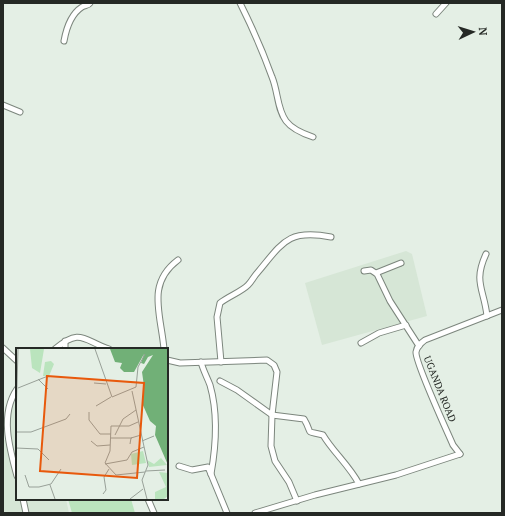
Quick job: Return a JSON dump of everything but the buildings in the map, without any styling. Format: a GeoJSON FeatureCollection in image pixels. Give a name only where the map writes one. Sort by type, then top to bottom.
{"type":"FeatureCollection","features":[{"type":"Feature","properties":{"kind":"street"},"geometry":{"type":"LineString","coordinates":[[64,42],[69,25],[74,15],[82,7],[90,3]]}},
{"type":"Feature","properties":{"kind":"street"},"geometry":{"type":"LineString","coordinates":[[240,3],[255,33],[273,78],[281,110],[286,121],[291,126],[313,137]]}},
{"type":"Feature","properties":{"kind":"street"},"geometry":{"type":"LineString","coordinates":[[436,14],[446,3]]}},
{"type":"Feature","properties":{"kind":"street"},"geometry":{"type":"LineString","coordinates":[[3,105],[20,112]]}},
{"type":"Feature","properties":{"kind":"street"},"geometry":{"type":"LineString","coordinates":[[221,362],[217,317],[220,303],[247,286],[279,246],[287,239],[299,235],[314,234],[331,237]]}},
{"type":"Feature","properties":{"kind":"street"},"geometry":{"type":"LineString","coordinates":[[486,254],[480,272],[480,282],[487,316]]}},
{"type":"Feature","properties":{"kind":"street"},"geometry":{"type":"LineString","coordinates":[[164,348],[157,293],[167,268],[178,260]]}},
{"type":"Feature","properties":{"kind":"street"},"geometry":{"type":"LineString","coordinates":[[376,273],[402,263]]}},
{"type":"Feature","properties":{"kind":"street"},"geometry":{"type":"LineString","coordinates":[[364,271],[371,270],[376,273],[390,301],[419,346]]}},
{"type":"Feature","properties":{"kind":"street","name":"UGANDA ROAD"},"geometry":{"type":"LineString","coordinates":[[359,484],[396,475],[460,454],[453,445],[416,358],[416,351],[425,340],[502,310]]}},
{"type":"Feature","properties":{"kind":"street"},"geometry":{"type":"LineString","coordinates":[[361,343],[379,333],[406,325]]}},
{"type":"Feature","properties":{"kind":"street"},"geometry":{"type":"LineString","coordinates":[[56,348],[65,341],[79,338],[87,339],[107,348]]}},
{"type":"Feature","properties":{"kind":"street"},"geometry":{"type":"LineString","coordinates":[[65,341],[65,348]]}},
{"type":"Feature","properties":{"kind":"street"},"geometry":{"type":"LineString","coordinates":[[3,348],[16,360]]}},
{"type":"Feature","properties":{"kind":"street"},"geometry":{"type":"LineString","coordinates":[[168,360],[180,363],[267,360],[274,365],[277,372],[272,415],[271,446],[275,461],[290,482],[297,500]]}},
{"type":"Feature","properties":{"kind":"street"},"geometry":{"type":"LineString","coordinates":[[201,362],[210,386],[215,420],[211,474]]}},
{"type":"Feature","properties":{"kind":"street"},"geometry":{"type":"LineString","coordinates":[[220,381],[253,401],[272,415],[303,418],[311,433],[323,435],[330,446],[352,471],[359,484],[297,500],[255,513]]}},
{"type":"Feature","properties":{"kind":"street"},"geometry":{"type":"LineString","coordinates":[[16,391],[8,404],[7,424],[9,446],[16,472]]}},
{"type":"Feature","properties":{"kind":"street"},"geometry":{"type":"LineString","coordinates":[[179,466],[192,470],[206,466],[210,470],[227,513]]}},
{"type":"Feature","properties":{"kind":"street"},"geometry":{"type":"LineString","coordinates":[[23,500],[26,513]]}},
{"type":"Feature","properties":{"kind":"street"},"geometry":{"type":"LineString","coordinates":[[148,500],[154,513]]}},
{"type":"Feature","properties":{"kind":"shaded area"},"geometry":{"type":"Polygon","coordinates":[[[406,251],[412,254],[427,316],[322,345],[305,283],[406,251]]]}},
{"type":"Feature","properties":{"kind":"shaded area"},"geometry":{"type":"Polygon","coordinates":[[[16,401],[16,463],[10,438],[9,407],[16,401]]]}},
{"type":"Feature","properties":{"kind":"shaded area"},"geometry":{"type":"Polygon","coordinates":[[[3,440],[6,440],[16,481],[16,500],[20,500],[24,513],[3,513],[3,440]]]}},
{"type":"Feature","properties":{"kind":"shaded area"},"geometry":{"type":"Polygon","coordinates":[[[25,500],[66,500],[69,513],[29,513],[25,500]]]}},
{"type":"Feature","properties":{"kind":"green space"},"geometry":{"type":"Polygon","coordinates":[[[68,500],[131,500],[135,513],[72,513],[68,500]]]}}]}
